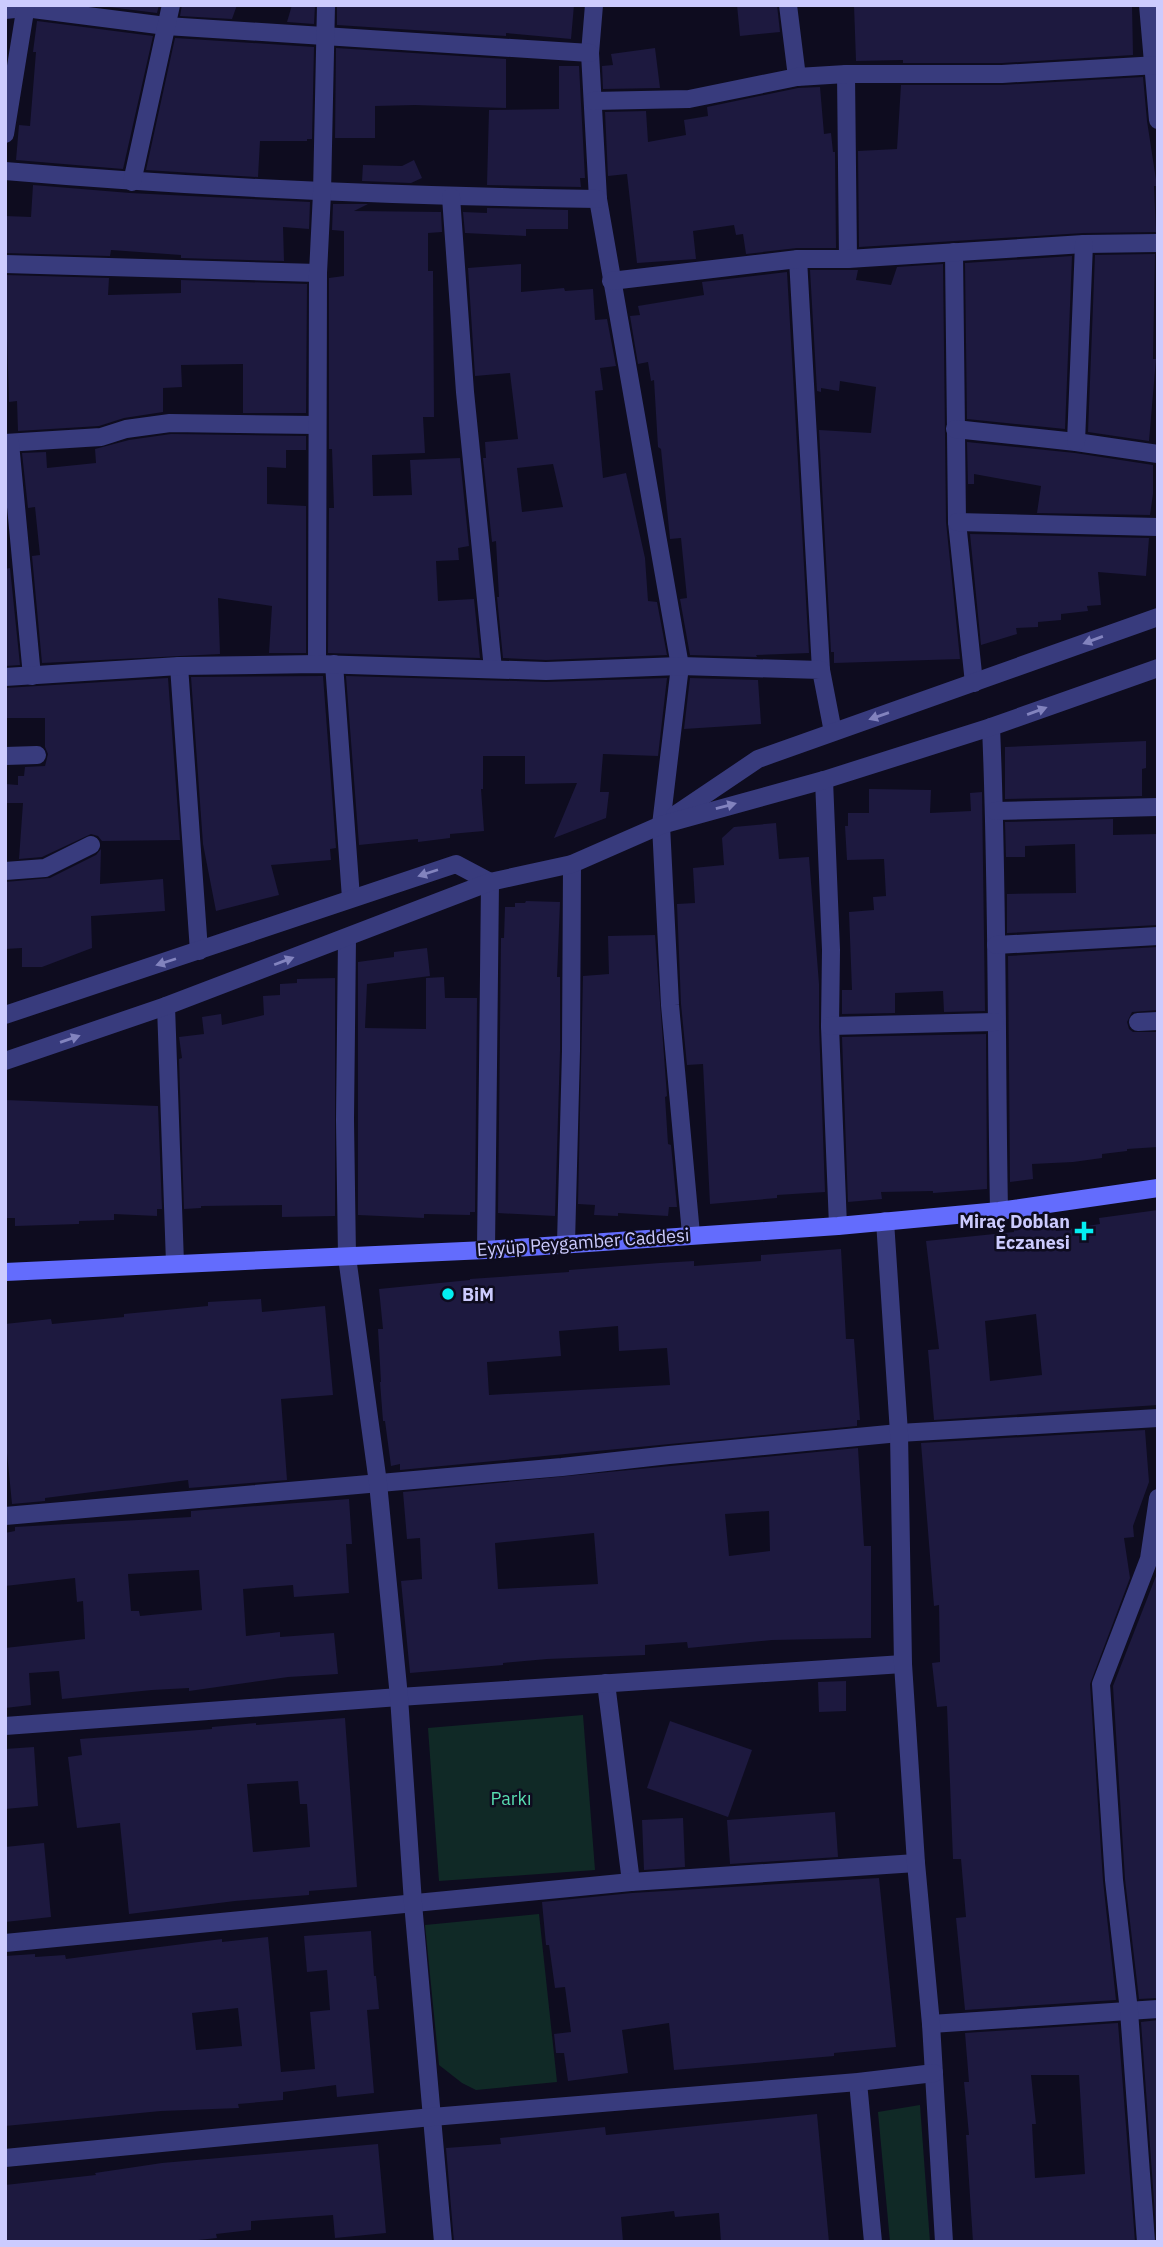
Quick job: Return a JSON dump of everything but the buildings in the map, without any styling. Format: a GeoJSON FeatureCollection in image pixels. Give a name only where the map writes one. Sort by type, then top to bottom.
{"type":"FeatureCollection","features":[{"type":"Feature","properties":{"kind":"main road","name":"Eyyüp Peygamber Caddesi"},"geometry":{"type":"LineString","coordinates":[[5,1272],[486,1250],[838,1226],[999,1211],[1158,1188]]}},
{"type":"Feature","properties":{"kind":"street"},"geometry":{"type":"LineString","coordinates":[[132,182],[171,5]]}},
{"type":"Feature","properties":{"kind":"street"},"geometry":{"type":"LineString","coordinates":[[326,5],[316,425],[326,664],[352,898]]}},
{"type":"Feature","properties":{"kind":"street"},"geometry":{"type":"LineString","coordinates":[[594,5],[590,53],[598,199],[680,666],[660,824],[670,1005],[691,1234]]}},
{"type":"Feature","properties":{"kind":"street"},"geometry":{"type":"LineString","coordinates":[[788,5],[797,77]]}},
{"type":"Feature","properties":{"kind":"street"},"geometry":{"type":"LineString","coordinates":[[1148,5],[1158,120]]}},
{"type":"Feature","properties":{"kind":"street"},"geometry":{"type":"LineString","coordinates":[[5,134],[25,7]]}},
{"type":"Feature","properties":{"kind":"street"},"geometry":{"type":"LineString","coordinates":[[5,10],[25,7],[166,26],[590,53]]}},
{"type":"Feature","properties":{"kind":"street"},"geometry":{"type":"LineString","coordinates":[[593,101],[689,99],[797,77],[846,74],[1002,74],[1155,65]]}},
{"type":"Feature","properties":{"kind":"street"},"geometry":{"type":"LineString","coordinates":[[846,74],[848,259]]}},
{"type":"Feature","properties":{"kind":"street"},"geometry":{"type":"LineString","coordinates":[[5,171],[132,182],[322,192],[598,199]]}},
{"type":"Feature","properties":{"kind":"street"},"geometry":{"type":"LineString","coordinates":[[450,197],[465,392],[493,669]]}},
{"type":"Feature","properties":{"kind":"street"},"geometry":{"type":"LineString","coordinates":[[611,281],[798,259],[848,259],[1084,244],[1158,243]]}},
{"type":"Feature","properties":{"kind":"street"},"geometry":{"type":"LineString","coordinates":[[1076,442],[1084,244]]}},
{"type":"Feature","properties":{"kind":"street"},"geometry":{"type":"LineString","coordinates":[[954,252],[957,522],[974,683]]}},
{"type":"Feature","properties":{"kind":"street"},"geometry":{"type":"LineString","coordinates":[[798,259],[821,670],[833,732]]}},
{"type":"Feature","properties":{"kind":"street"},"geometry":{"type":"LineString","coordinates":[[5,264],[318,273]]}},
{"type":"Feature","properties":{"kind":"street"},"geometry":{"type":"LineString","coordinates":[[32,676],[8,443],[101,436],[126,429],[170,424],[316,425]]}},
{"type":"Feature","properties":{"kind":"street"},"geometry":{"type":"LineString","coordinates":[[955,429],[1158,454]]}},
{"type":"Feature","properties":{"kind":"street"},"geometry":{"type":"LineString","coordinates":[[957,522],[1158,527]]}},
{"type":"Feature","properties":{"kind":"street"},"geometry":{"type":"LineString","coordinates":[[5,1060],[166,1006],[491,882],[572,864],[660,824],[758,759],[1158,617]]}},
{"type":"Feature","properties":{"kind":"street"},"geometry":{"type":"LineString","coordinates":[[5,677],[179,666],[326,664],[546,671],[680,666],[821,670]]}},
{"type":"Feature","properties":{"kind":"street"},"geometry":{"type":"LineString","coordinates":[[179,666],[199,951]]}},
{"type":"Feature","properties":{"kind":"street"},"geometry":{"type":"LineString","coordinates":[[660,824],[824,780],[991,727],[1158,669]]}},
{"type":"Feature","properties":{"kind":"street"},"geometry":{"type":"LineString","coordinates":[[991,727],[995,811],[995,1022],[999,1211]]}},
{"type":"Feature","properties":{"kind":"street"},"geometry":{"type":"LineString","coordinates":[[5,756],[37,755]]}},
{"type":"Feature","properties":{"kind":"street"},"geometry":{"type":"LineString","coordinates":[[824,780],[838,1226]]}},
{"type":"Feature","properties":{"kind":"street"},"geometry":{"type":"LineString","coordinates":[[995,811],[1158,807]]}},
{"type":"Feature","properties":{"kind":"street"},"geometry":{"type":"LineString","coordinates":[[5,871],[45,868],[91,845]]}},
{"type":"Feature","properties":{"kind":"street"},"geometry":{"type":"LineString","coordinates":[[5,1015],[456,864],[491,882]]}},
{"type":"Feature","properties":{"kind":"street"},"geometry":{"type":"LineString","coordinates":[[566,1243],[572,864]]}},
{"type":"Feature","properties":{"kind":"street"},"geometry":{"type":"LineString","coordinates":[[486,1250],[491,882]]}},
{"type":"Feature","properties":{"kind":"street"},"geometry":{"type":"LineString","coordinates":[[996,945],[1158,936]]}},
{"type":"Feature","properties":{"kind":"street"},"geometry":{"type":"LineString","coordinates":[[347,938],[347,1257],[378,1483],[399,1697],[413,1903],[443,2242]]}},
{"type":"Feature","properties":{"kind":"street"},"geometry":{"type":"LineString","coordinates":[[166,1006],[175,1263]]}},
{"type":"Feature","properties":{"kind":"street"},"geometry":{"type":"LineString","coordinates":[[1138,1022],[1158,1021]]}},
{"type":"Feature","properties":{"kind":"street"},"geometry":{"type":"LineString","coordinates":[[830,1027],[995,1022]]}},
{"type":"Feature","properties":{"kind":"street"},"geometry":{"type":"LineString","coordinates":[[885,1222],[899,1433],[903,1664],[916,1863],[931,2024],[944,2242]]}},
{"type":"Feature","properties":{"kind":"street"},"geometry":{"type":"LineString","coordinates":[[5,1516],[899,1433],[1158,1418]]}},
{"type":"Feature","properties":{"kind":"street"},"geometry":{"type":"LineString","coordinates":[[1146,2242],[1129,2011],[1114,1880],[1101,1684],[1149,1559],[1158,1498]]}},
{"type":"Feature","properties":{"kind":"street"},"geometry":{"type":"LineString","coordinates":[[5,1726],[903,1664]]}},
{"type":"Feature","properties":{"kind":"street"},"geometry":{"type":"LineString","coordinates":[[606,1683],[631,1882]]}},
{"type":"Feature","properties":{"kind":"street"},"geometry":{"type":"LineString","coordinates":[[5,1943],[631,1882],[916,1863]]}},
{"type":"Feature","properties":{"kind":"street"},"geometry":{"type":"LineString","coordinates":[[931,2024],[1158,2009]]}},
{"type":"Feature","properties":{"kind":"street"},"geometry":{"type":"LineString","coordinates":[[5,2158],[934,2073]]}},
{"type":"Feature","properties":{"kind":"street"},"geometry":{"type":"LineString","coordinates":[[858,2082],[873,2242]]}},
{"type":"Feature","properties":{"kind":"green space","name":"Parkı"},"geometry":{"type":"Polygon","coordinates":[[[583,1715],[595,1870],[439,1881],[428,1728],[583,1715]]]}},
{"type":"Feature","properties":{"kind":"green space"},"geometry":{"type":"Polygon","coordinates":[[[539,1914],[557,2082],[476,2090],[439,2065],[425,1925],[539,1914]]]}},
{"type":"Feature","properties":{"kind":"green space"},"geometry":{"type":"Polygon","coordinates":[[[920,2105],[930,2242],[890,2242],[878,2112],[920,2105]]]}},
{"type":"Feature","properties":{"kind":"place","name":"Miraç Doblan Eczanesi"},"geometry":{"type":"Point","coordinates":[1084,1231]}},
{"type":"Feature","properties":{"kind":"place","name":"BiM"},"geometry":{"type":"Point","coordinates":[448,1294]}}]}
